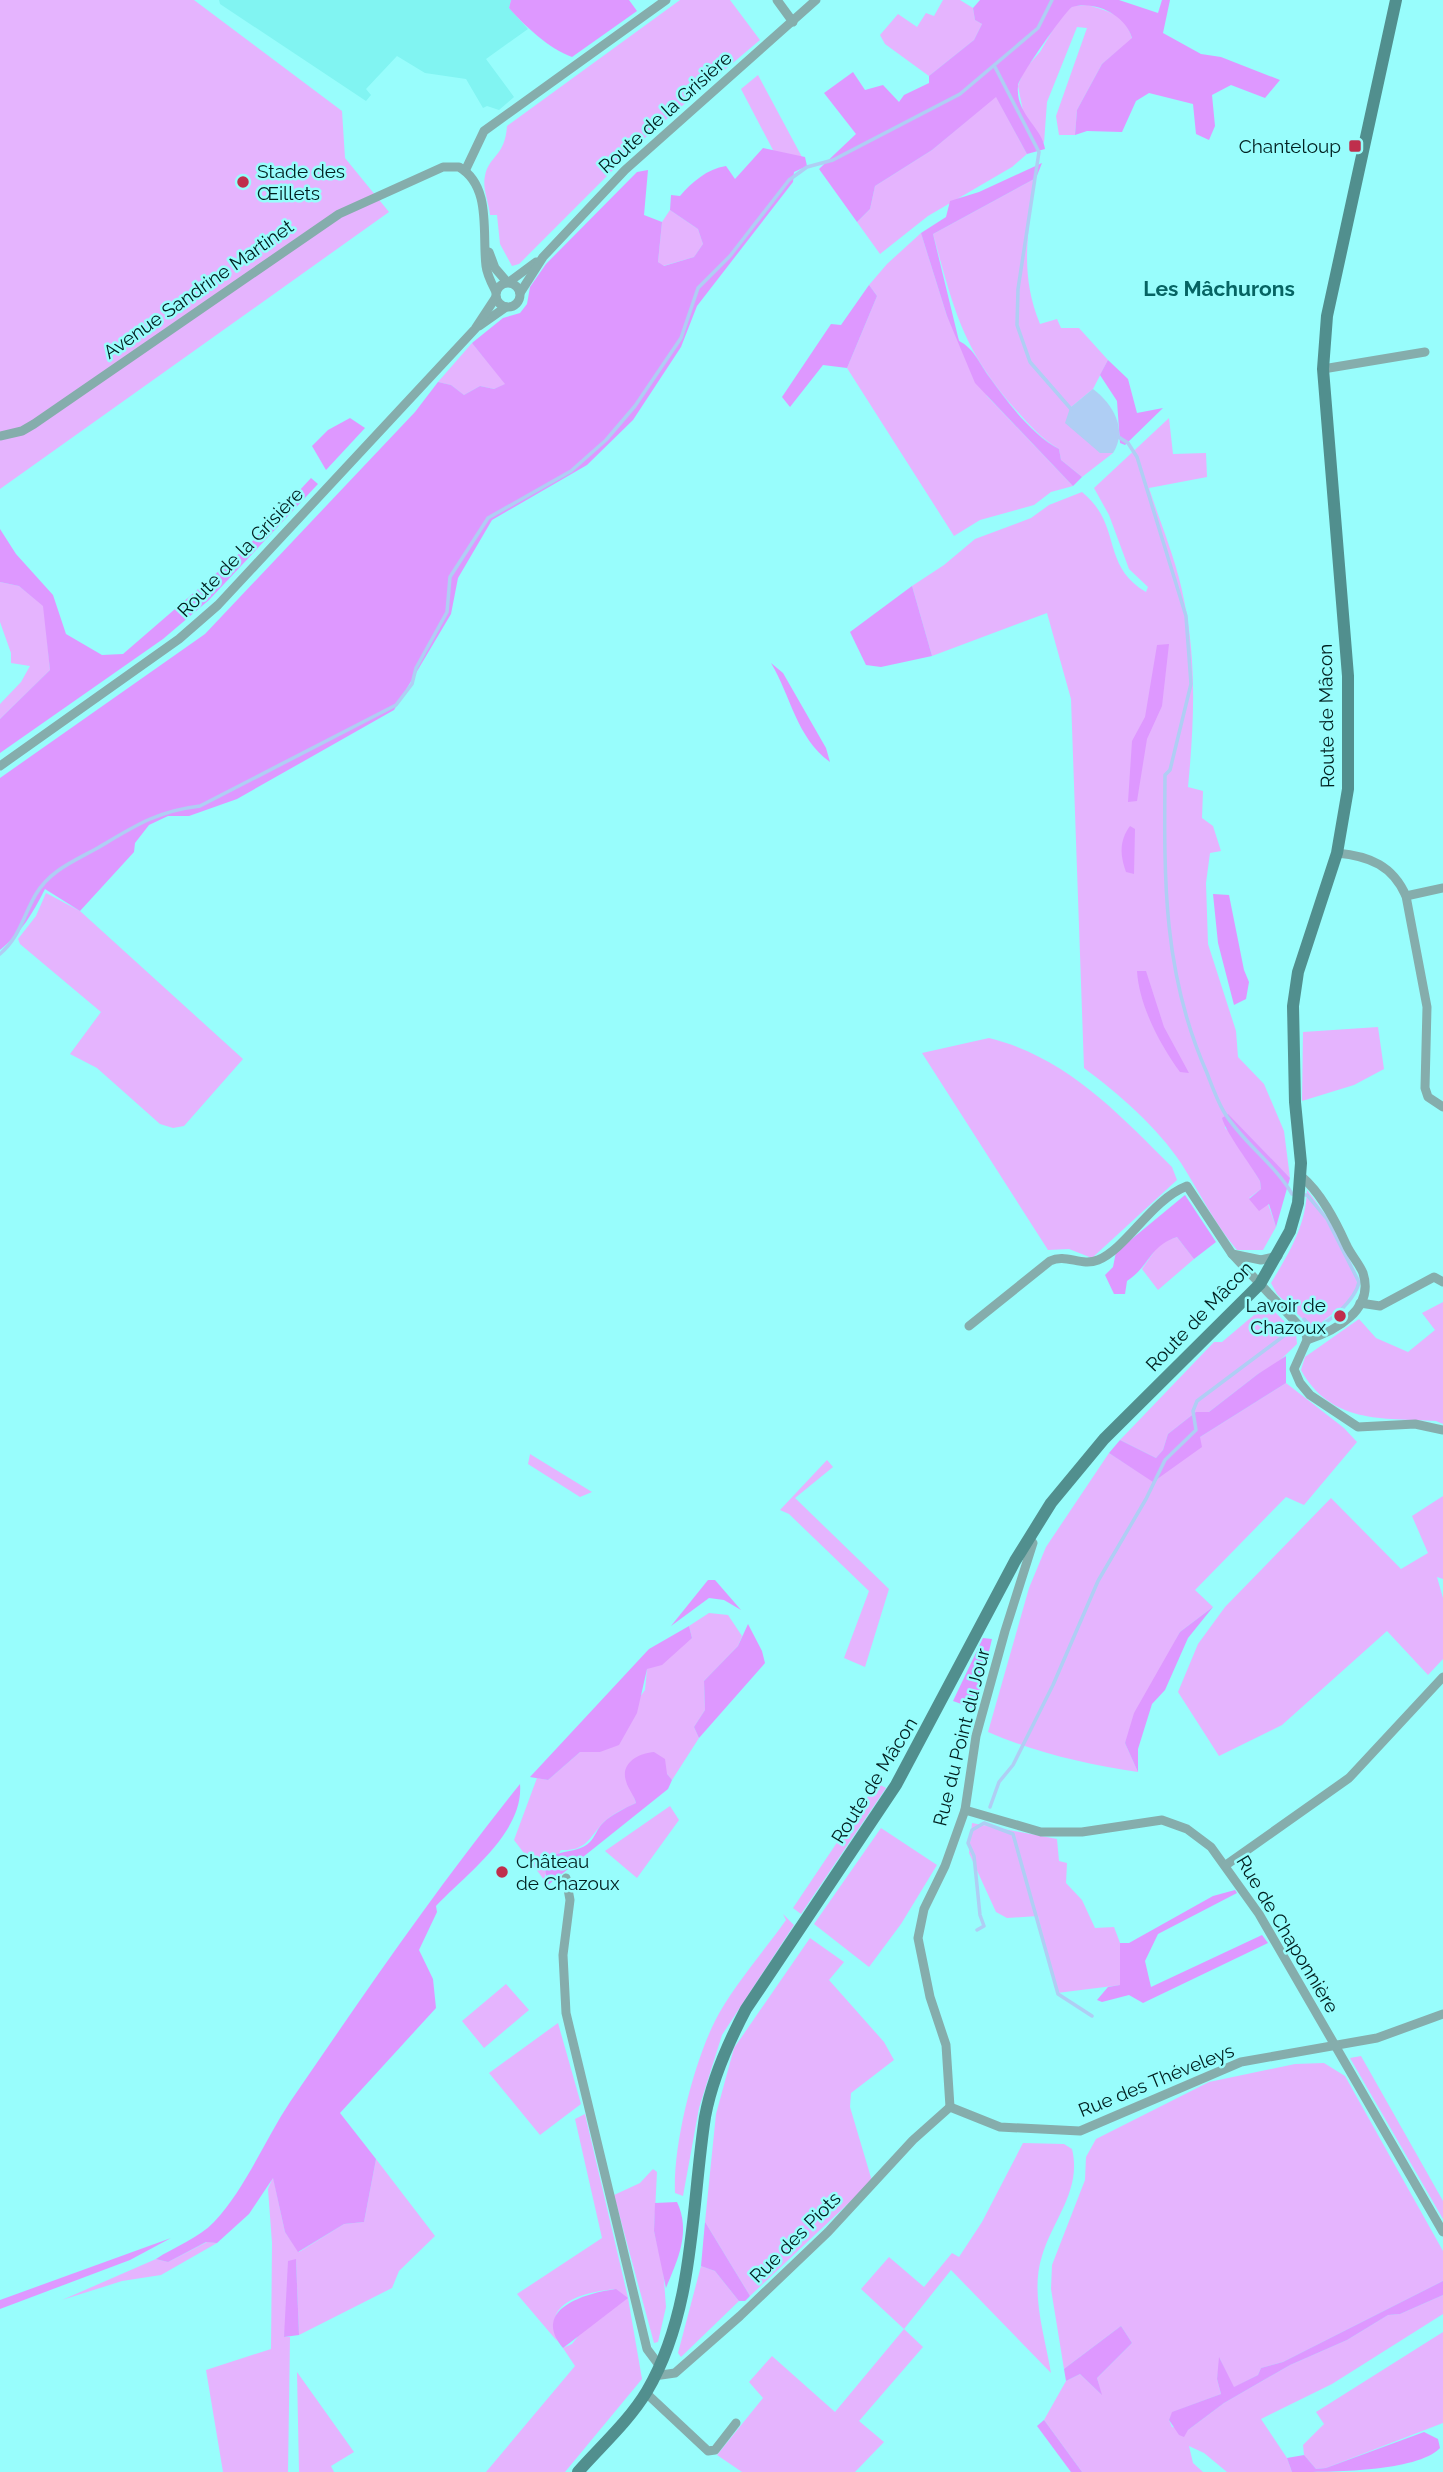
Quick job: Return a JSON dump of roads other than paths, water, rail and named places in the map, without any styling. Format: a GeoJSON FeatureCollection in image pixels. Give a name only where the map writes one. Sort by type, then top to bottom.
{"type":"FeatureCollection","features":[{"type":"Feature","properties":{"kind":"street"},"geometry":{"type":"LineString","coordinates":[[506,307],[496,295],[487,271],[481,198],[476,185],[465,171],[484,131],[666,0]]}},
{"type":"Feature","properties":{"kind":"street"},"geometry":{"type":"LineString","coordinates":[[777,0],[793,22]]}},
{"type":"Feature","properties":{"kind":"street","name":"Route de la Grisière"},"geometry":{"type":"LineString","coordinates":[[0,766],[179,639],[218,605],[475,329],[500,285],[543,257],[634,162],[816,0]]}},
{"type":"Feature","properties":{"kind":"street","name":"Route de Mâcon"},"geometry":{"type":"LineString","coordinates":[[578,2472],[646,2393],[657,2370],[681,2296],[705,2116],[727,2045],[746,2009],[897,1785],[1029,1538],[1066,1483],[1104,1439],[1260,1284],[1278,1256],[1299,1189],[1293,1006],[1298,972],[1337,853],[1348,789],[1348,676],[1323,369],[1327,316],[1396,0]]}},
{"type":"Feature","properties":{"kind":"street","name":"Avenue Sandrine Martinet"},"geometry":{"type":"LineString","coordinates":[[0,436],[34,424],[339,214],[443,167],[452,166],[465,171]]}},
{"type":"Feature","properties":{"kind":"street"},"geometry":{"type":"LineString","coordinates":[[486,244],[495,268],[508,282],[517,286],[520,293]]}},
{"type":"Feature","properties":{"kind":"street","name":"Route de la Grisière"},"geometry":{"type":"LineString","coordinates":[[475,329],[506,307],[515,305],[543,257]]}},
{"type":"Feature","properties":{"kind":"street"},"geometry":{"type":"LineString","coordinates":[[1323,369],[1425,352]]}},
{"type":"Feature","properties":{"kind":"street"},"geometry":{"type":"LineString","coordinates":[[1337,853],[1370,859],[1385,866],[1398,879],[1406,896],[1427,1007],[1425,1088],[1428,1097],[1443,1107]]}},
{"type":"Feature","properties":{"kind":"street"},"geometry":{"type":"LineString","coordinates":[[1406,896],[1443,888]]}},
{"type":"Feature","properties":{"kind":"street"},"geometry":{"type":"LineString","coordinates":[[969,1326],[1056,1258],[1085,1262],[1097,1260],[1156,1207],[1177,1190],[1187,1186],[1232,1254],[1306,1333],[1307,1340],[1294,1370],[1300,1384],[1327,1408],[1358,1427],[1415,1424],[1443,1430]]}},
{"type":"Feature","properties":{"kind":"street"},"geometry":{"type":"LineString","coordinates":[[1299,1189],[1314,1187],[1362,1272],[1365,1291],[1345,1324],[1307,1340]]}},
{"type":"Feature","properties":{"kind":"street"},"geometry":{"type":"LineString","coordinates":[[1232,1254],[1261,1260],[1278,1256]]}},
{"type":"Feature","properties":{"kind":"street"},"geometry":{"type":"LineString","coordinates":[[1360,1303],[1380,1306],[1434,1277],[1443,1282]]}},
{"type":"Feature","properties":{"kind":"street","name":"Rue du Point du Jour"},"geometry":{"type":"LineString","coordinates":[[950,2106],[946,2045],[930,1997],[918,1938],[924,1909],[945,1866],[965,1810],[976,1736],[1033,1544],[1029,1538]]}},
{"type":"Feature","properties":{"kind":"street"},"geometry":{"type":"LineString","coordinates":[[1226,1865],[1349,1778],[1443,1677]]}},
{"type":"Feature","properties":{"kind":"street","name":"Rue de Chaponnière"},"geometry":{"type":"LineString","coordinates":[[965,1810],[1041,1832],[1092,1831],[1163,1819],[1187,1829],[1211,1847],[1226,1865],[1271,1935],[1443,2232]]}},
{"type":"Feature","properties":{"kind":"street"},"geometry":{"type":"LineString","coordinates":[[566,1878],[570,1900],[563,1955],[566,2013],[647,2349],[657,2370]]}},
{"type":"Feature","properties":{"kind":"street","name":"Rue des Théveleys"},"geometry":{"type":"LineString","coordinates":[[950,2106],[1000,2127],[1080,2131],[1241,2062],[1377,2038],[1443,2014]]}},
{"type":"Feature","properties":{"kind":"street","name":"Rue des Piots"},"geometry":{"type":"LineString","coordinates":[[657,2370],[675,2373],[740,2316],[828,2232],[913,2140],[950,2106]]}},
{"type":"Feature","properties":{"kind":"street"},"geometry":{"type":"LineString","coordinates":[[646,2393],[708,2451],[715,2450],[736,2423]]}},
{"type":"Feature","properties":{"kind":"waterway"},"geometry":{"type":"LineString","coordinates":[[0,954],[17,933],[42,885],[65,866],[148,820],[172,811],[200,806],[396,705],[412,684],[416,668],[447,612],[450,577],[488,518],[571,471],[606,440],[635,406],[681,338],[698,288],[730,256],[789,180],[807,167],[833,160],[960,94],[1038,28],[1052,0]]}},
{"type":"Feature","properties":{"kind":"waterway"},"geometry":{"type":"LineString","coordinates":[[995,67],[1039,152],[1018,289],[1017,325],[1030,362],[1071,409]]}},
{"type":"Feature","properties":{"kind":"waterway"},"geometry":{"type":"LineString","coordinates":[[1117,436],[1128,443],[1137,457],[1186,616],[1191,684],[1170,770],[1165,775],[1166,890],[1174,963],[1182,1000],[1193,1036],[1224,1112],[1292,1194],[1296,1194]]}},
{"type":"Feature","properties":{"kind":"waterway"},"geometry":{"type":"LineString","coordinates":[[1303,1195],[1307,1195],[1327,1219],[1359,1282],[1353,1296],[1333,1317],[1311,1327],[1304,1319]]}},
{"type":"Feature","properties":{"kind":"waterway"},"geometry":{"type":"LineString","coordinates":[[990,1807],[999,1782],[1013,1765],[1053,1685],[1098,1581],[1146,1499],[1165,1460],[1196,1430],[1193,1411],[1197,1401],[1293,1329]]}},
{"type":"Feature","properties":{"kind":"waterway"},"geometry":{"type":"LineString","coordinates":[[977,1930],[984,1926],[980,1915],[974,1856],[968,1843],[972,1830],[984,1823],[1013,1834],[1058,1994],[1092,2016]]}},
{"type":"Feature","properties":{"kind":"place","name":"Chanteloup"},"geometry":{"type":"Point","coordinates":[1355,146]}},
{"type":"Feature","properties":{"kind":"place","name":"Stade des Œillets"},"geometry":{"type":"Point","coordinates":[243,182]}},
{"type":"Feature","properties":{"kind":"place","name":"Lavoir de Chazoux"},"geometry":{"type":"Point","coordinates":[1340,1316]}},
{"type":"Feature","properties":{"kind":"place","name":"Château de Chazoux"},"geometry":{"type":"Point","coordinates":[502,1872]}},
{"type":"Feature","properties":{"kind":"district","name":"Les Mâchurons"},"geometry":{"type":"Point","coordinates":[1219,288]}}]}
